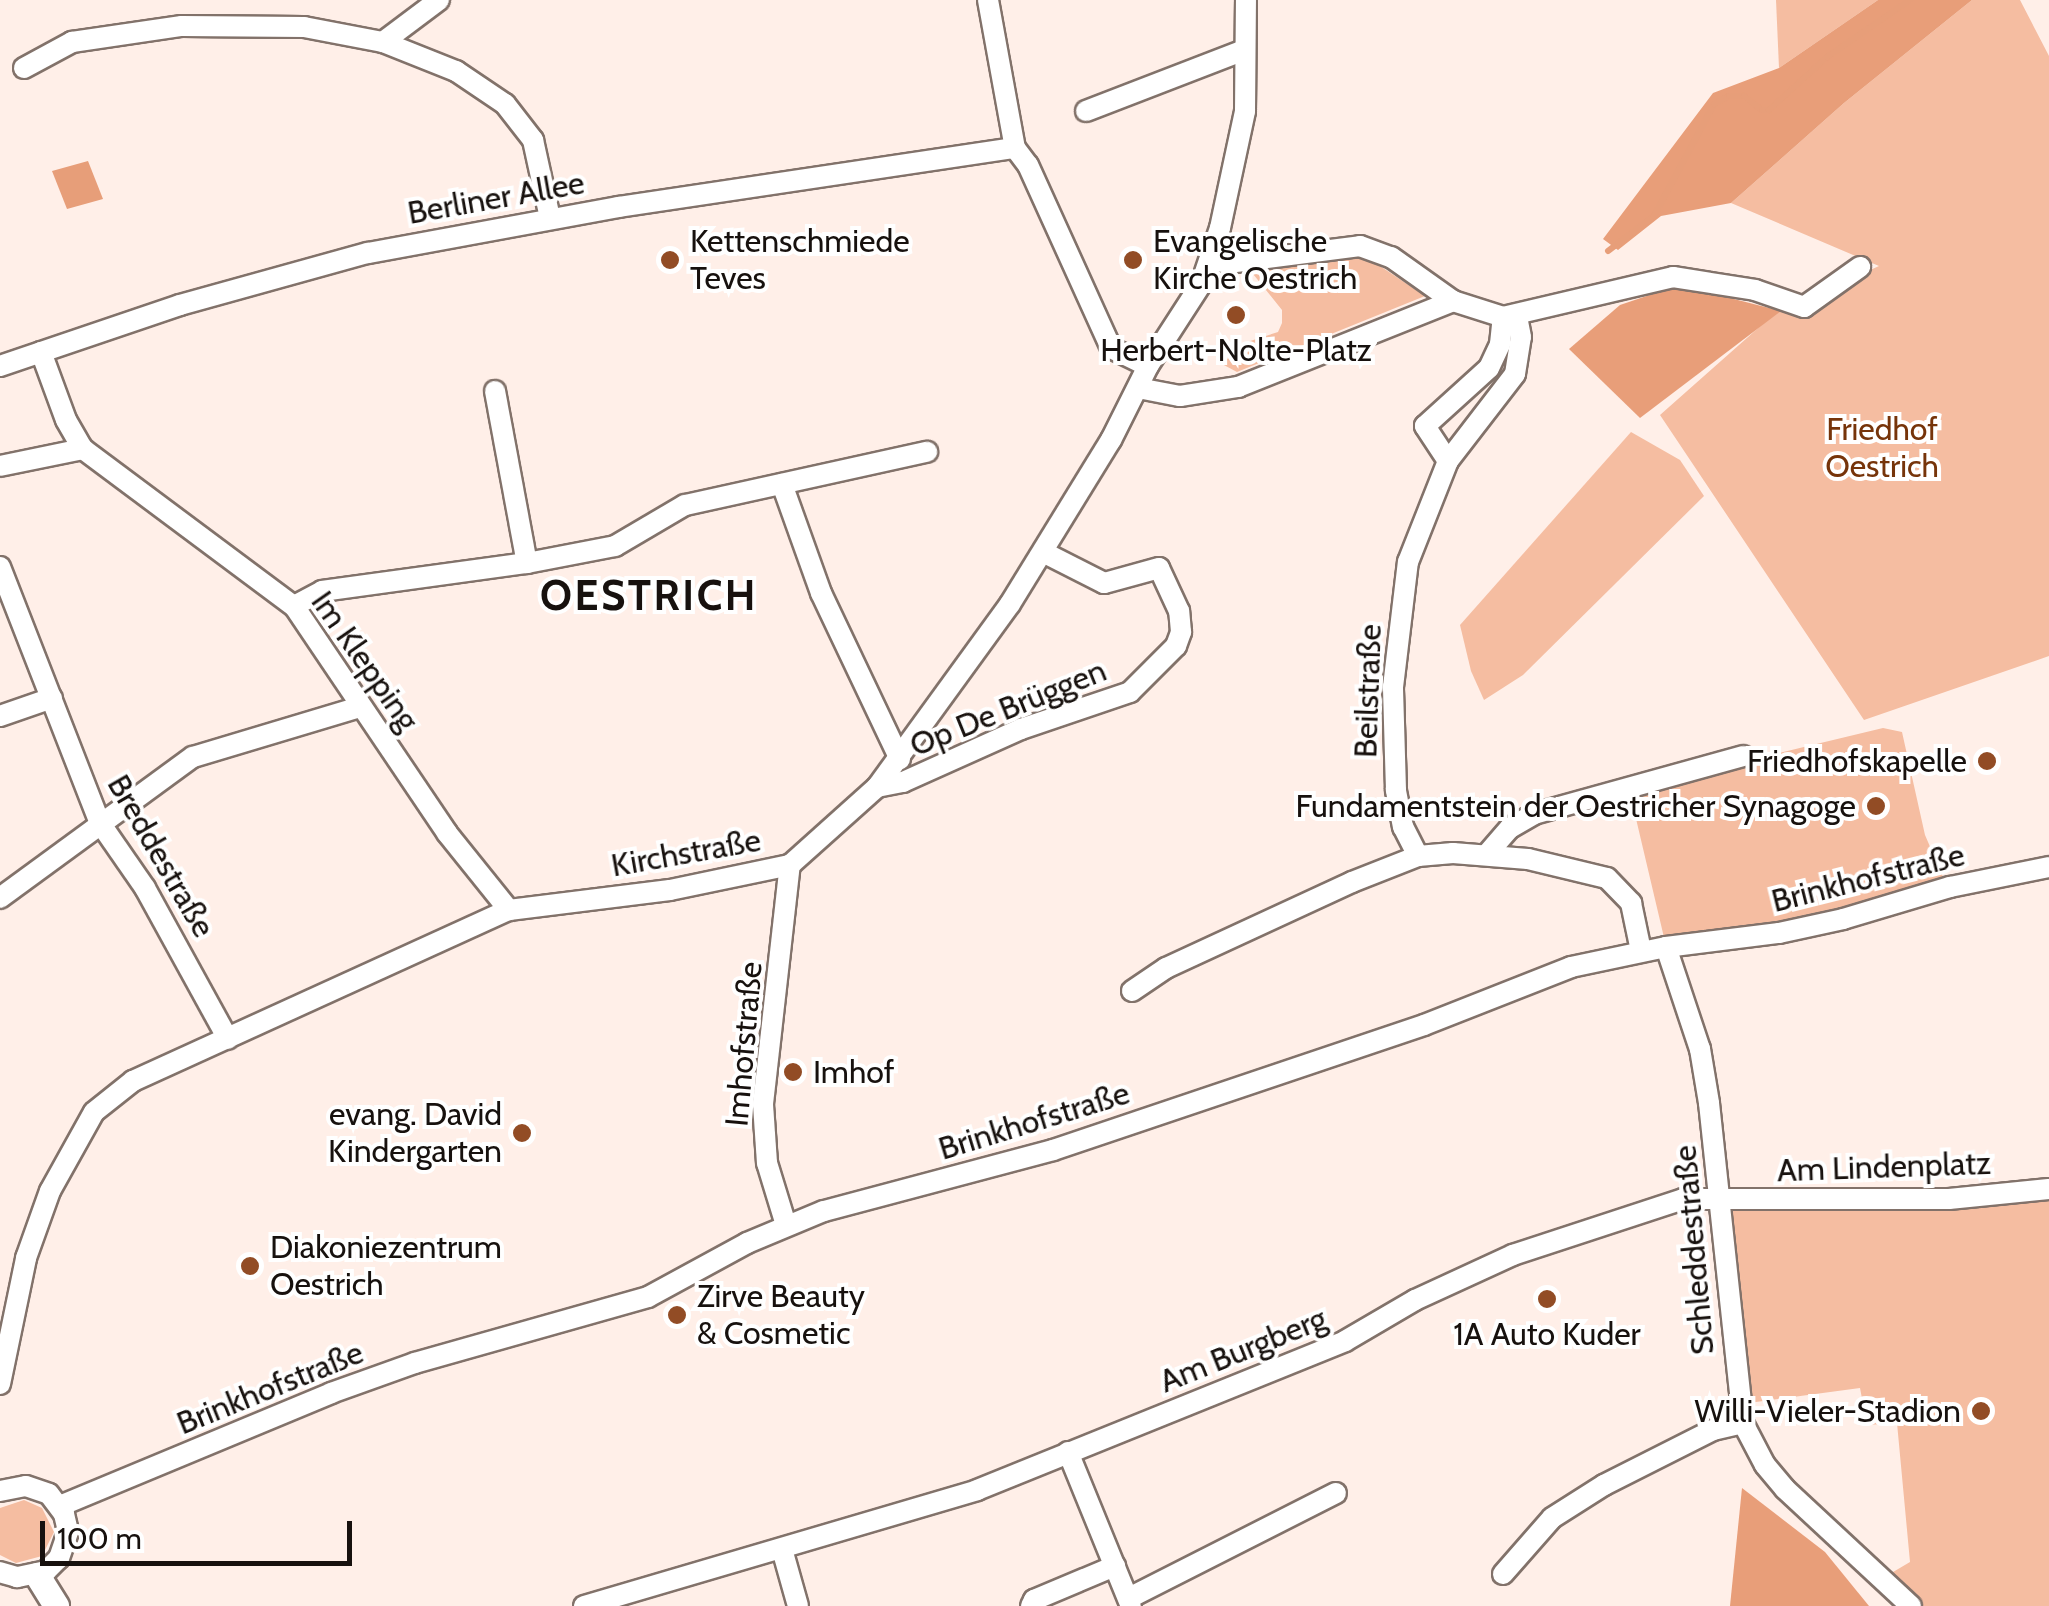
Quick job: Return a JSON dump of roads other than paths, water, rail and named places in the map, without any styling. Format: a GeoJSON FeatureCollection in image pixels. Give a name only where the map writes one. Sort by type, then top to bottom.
{"type":"FeatureCollection","features":[{"type":"Feature","properties":{"kind":"street"},"geometry":{"type":"LineString","coordinates":[[382,42],[439,0]]}},
{"type":"Feature","properties":{"kind":"street"},"geometry":{"type":"LineString","coordinates":[[988,0],[1016,148],[1028,166],[1112,348],[1148,366]]}},
{"type":"Feature","properties":{"kind":"street","name":"Kirchstraße"},"geometry":{"type":"LineString","coordinates":[[0,1384],[36,1228],[94,1112],[133,1082],[509,910],[670,890],[790,865],[877,787],[1043,552],[1148,366],[1182,318],[1212,260],[1245,111],[1246,0]]}},
{"type":"Feature","properties":{"kind":"street"},"geometry":{"type":"LineString","coordinates":[[24,68],[72,42],[182,26],[263,24],[382,42],[456,71],[505,104],[533,140],[550,218]]}},
{"type":"Feature","properties":{"kind":"street"},"geometry":{"type":"LineString","coordinates":[[1086,111],[1244,50]]}},
{"type":"Feature","properties":{"kind":"street","name":"Berliner Allee"},"geometry":{"type":"LineString","coordinates":[[0,366],[180,305],[368,253],[550,218],[1016,148]]}},
{"type":"Feature","properties":{"kind":"street"},"geometry":{"type":"LineString","coordinates":[[1212,260],[1228,264],[1330,247],[1360,246],[1392,257],[1453,302],[1517,315],[1674,278],[1755,290],[1804,307],[1860,267]]}},
{"type":"Feature","properties":{"kind":"street"},"geometry":{"type":"LineString","coordinates":[[1138,388],[1180,396],[1238,387],[1453,302]]}},
{"type":"Feature","properties":{"kind":"street"},"geometry":{"type":"LineString","coordinates":[[1448,461],[1424,426],[1489,368],[1517,315]]}},
{"type":"Feature","properties":{"kind":"street","name":"Beilstraße"},"geometry":{"type":"LineString","coordinates":[[1418,856],[1403,827],[1396,790],[1393,687],[1408,562],[1448,461],[1515,374],[1521,337],[1517,315]]}},
{"type":"Feature","properties":{"kind":"street","name":"Im Klepping"},"geometry":{"type":"LineString","coordinates":[[41,352],[66,420],[83,450],[294,606],[447,832],[509,910]]}},
{"type":"Feature","properties":{"kind":"street"},"geometry":{"type":"LineString","coordinates":[[495,392],[528,564]]}},
{"type":"Feature","properties":{"kind":"street"},"geometry":{"type":"LineString","coordinates":[[0,466],[83,450]]}},
{"type":"Feature","properties":{"kind":"street"},"geometry":{"type":"LineString","coordinates":[[294,606],[322,591],[528,564],[615,546],[684,505],[927,452]]}},
{"type":"Feature","properties":{"kind":"street"},"geometry":{"type":"LineString","coordinates":[[782,484],[821,594],[900,758]]}},
{"type":"Feature","properties":{"kind":"street","name":"Op De Brüggen"},"geometry":{"type":"LineString","coordinates":[[877,787],[903,782],[1021,728],[1130,692],[1170,654],[1181,632],[1179,611],[1159,568],[1104,583],[1043,552]]}},
{"type":"Feature","properties":{"kind":"street","name":"Breddestraße"},"geometry":{"type":"LineString","coordinates":[[0,566],[100,823],[144,888],[228,1039]]}},
{"type":"Feature","properties":{"kind":"street"},"geometry":{"type":"LineString","coordinates":[[0,716],[52,698]]}},
{"type":"Feature","properties":{"kind":"street"},"geometry":{"type":"LineString","coordinates":[[0,898],[193,757],[360,707]]}},
{"type":"Feature","properties":{"kind":"street"},"geometry":{"type":"LineString","coordinates":[[1488,853],[1510,828],[1534,814],[1743,756]]}},
{"type":"Feature","properties":{"kind":"street"},"geometry":{"type":"LineString","coordinates":[[1132,991],[1166,968],[1270,918],[1418,856],[1488,853],[1606,878],[1631,904],[1641,951]]}},
{"type":"Feature","properties":{"kind":"street","name":"Imhofstraße"},"geometry":{"type":"LineString","coordinates":[[786,1225],[767,1163],[763,1104],[790,865]]}},
{"type":"Feature","properties":{"kind":"street","name":"Brinkhofstraße"},"geometry":{"type":"LineString","coordinates":[[60,1506],[364,1380],[648,1296],[786,1225],[824,1211],[1053,1150],[1424,1025],[1571,968],[1666,946],[1779,933],[1843,920],[1950,887],[2049,867]]}},
{"type":"Feature","properties":{"kind":"street","name":"Schleddestraße"},"geometry":{"type":"LineString","coordinates":[[1666,946],[1700,1050],[1720,1196],[1742,1423],[1764,1465],[1784,1489],[1911,1606]]}},
{"type":"Feature","properties":{"kind":"street","name":"Am Lindenplatz"},"geometry":{"type":"LineString","coordinates":[[1720,1196],[1811,1202],[1949,1198],[2049,1189]]}},
{"type":"Feature","properties":{"kind":"street","name":"Am Burgberg"},"geometry":{"type":"LineString","coordinates":[[584,1606],[977,1490],[1345,1342],[1415,1300],[1513,1255],[1683,1199],[1720,1196]]}},
{"type":"Feature","properties":{"kind":"street"},"geometry":{"type":"LineString","coordinates":[[1503,1574],[1552,1518],[1604,1485],[1713,1430],[1742,1423]]}},
{"type":"Feature","properties":{"kind":"street"},"geometry":{"type":"LineString","coordinates":[[1068,1452],[1130,1602],[1336,1493]]}},
{"type":"Feature","properties":{"kind":"street"},"geometry":{"type":"LineString","coordinates":[[0,1572],[18,1577],[37,1575],[53,1565],[67,1541],[67,1522],[60,1506],[34,1487],[1,1486]]}},
{"type":"Feature","properties":{"kind":"street"},"geometry":{"type":"LineString","coordinates":[[782,1549],[798,1606]]}},
{"type":"Feature","properties":{"kind":"street"},"geometry":{"type":"LineString","coordinates":[[1031,1606],[1115,1566]]}},
{"type":"Feature","properties":{"kind":"street"},"geometry":{"type":"LineString","coordinates":[[37,1575],[56,1606]]}},
{"type":"Feature","properties":{"kind":"waterway"},"geometry":{"type":"LineString","coordinates":[[1608,251],[1654,216],[1714,104],[1729,96],[1744,96],[1762,110],[1769,110],[1827,57],[1910,0]]}},
{"type":"Feature","properties":{"kind":"place","name":"Kettenschmiede Teves"},"geometry":{"type":"Point","coordinates":[670,260]}},
{"type":"Feature","properties":{"kind":"place","name":"Evangelische Kirche Oestrich"},"geometry":{"type":"Point","coordinates":[1133,260]}},
{"type":"Feature","properties":{"kind":"place","name":"Herbert-Nolte-Platz"},"geometry":{"type":"Point","coordinates":[1236,315]}},
{"type":"Feature","properties":{"kind":"place","name":"Friedhofskapelle"},"geometry":{"type":"Point","coordinates":[1987,761]}},
{"type":"Feature","properties":{"kind":"place","name":"Fundamentstein der Oestricher Synagoge"},"geometry":{"type":"Point","coordinates":[1876,806]}},
{"type":"Feature","properties":{"kind":"place","name":"Imhof"},"geometry":{"type":"Point","coordinates":[793,1072]}},
{"type":"Feature","properties":{"kind":"place","name":"evang. David Kindergarten"},"geometry":{"type":"Point","coordinates":[522,1133]}},
{"type":"Feature","properties":{"kind":"place","name":"Diakoniezentrum Oestrich"},"geometry":{"type":"Point","coordinates":[250,1266]}},
{"type":"Feature","properties":{"kind":"place","name":"1A Auto Kuder"},"geometry":{"type":"Point","coordinates":[1547,1299]}},
{"type":"Feature","properties":{"kind":"place","name":"Zirve Beauty & Cosmetic"},"geometry":{"type":"Point","coordinates":[677,1315]}},
{"type":"Feature","properties":{"kind":"place","name":"Willi-Vieler-Stadion"},"geometry":{"type":"Point","coordinates":[1981,1411]}},
{"type":"Feature","properties":{"kind":"district","name":"OESTRICH"},"geometry":{"type":"Point","coordinates":[649,595]}},
{"type":"Feature","properties":{"kind":"park label","name":"Friedhof Oestrich"},"geometry":{"type":"Point","coordinates":[1882,448]}}]}
